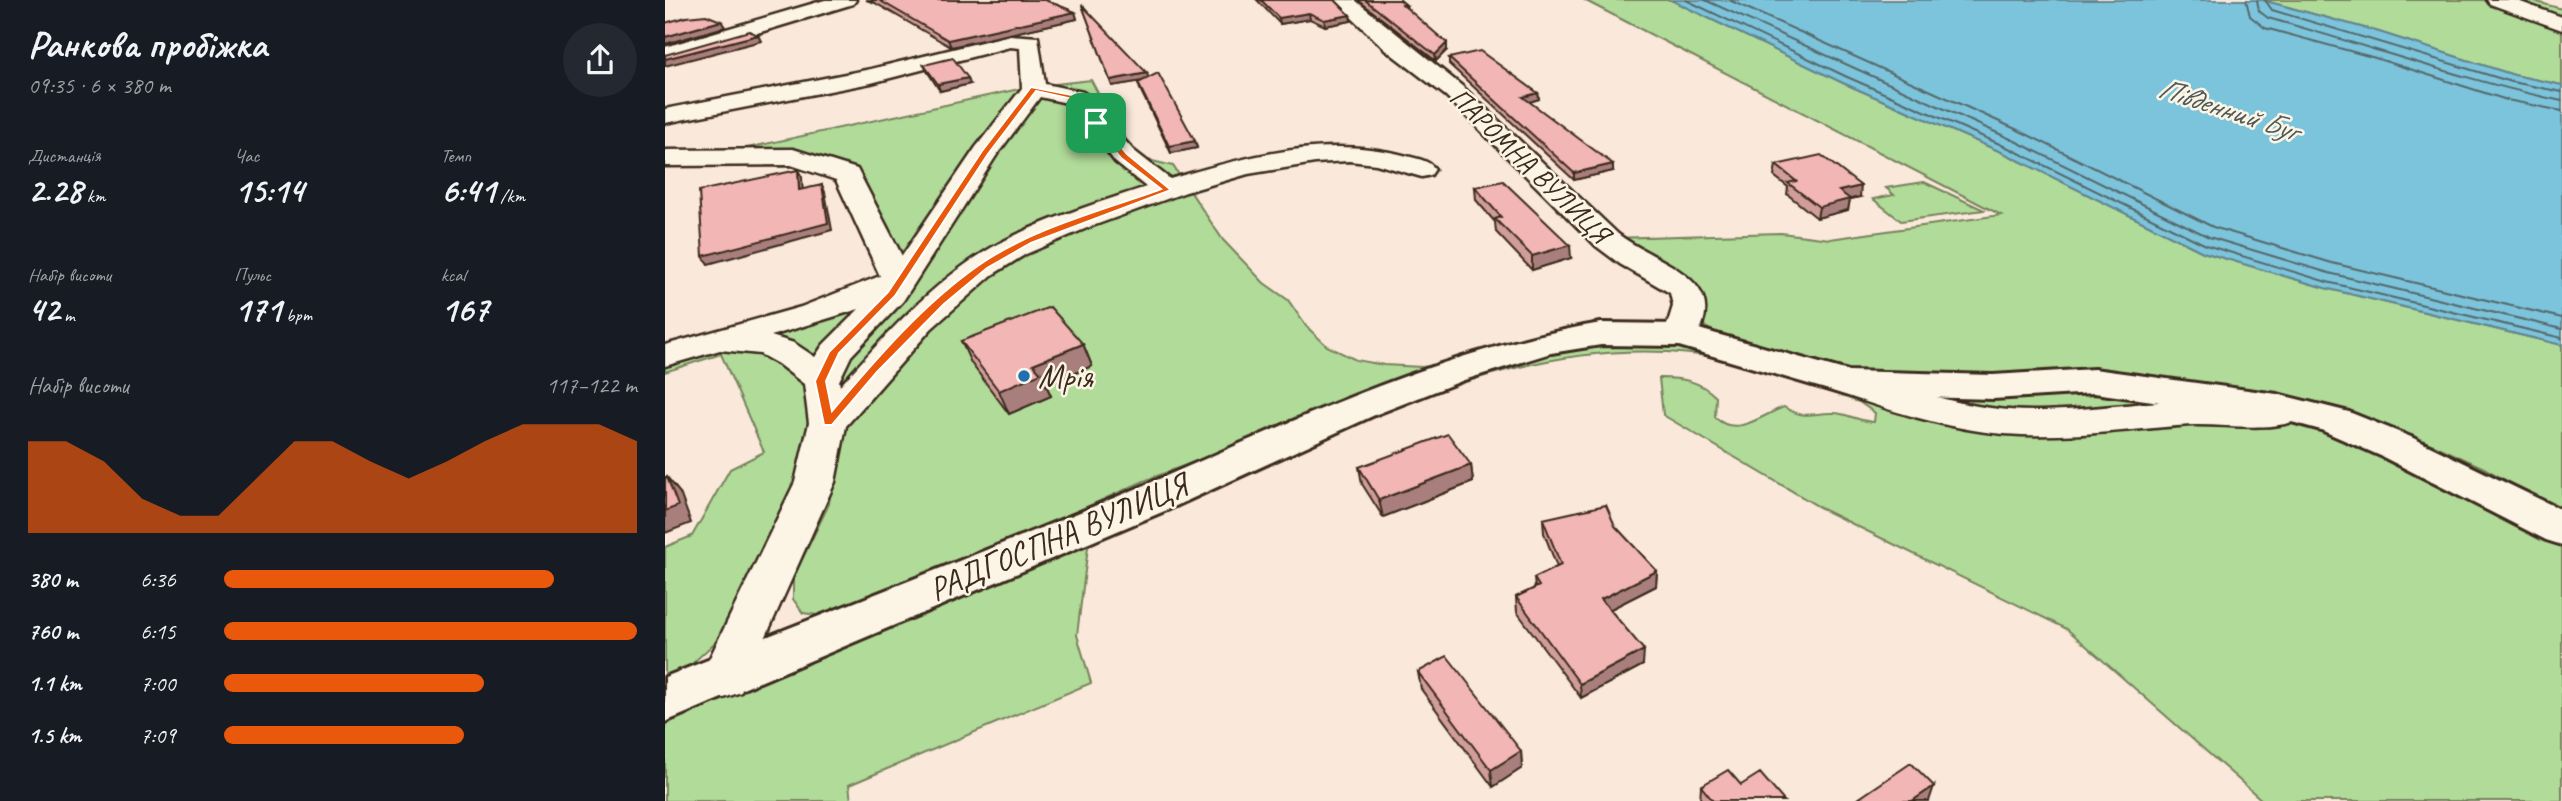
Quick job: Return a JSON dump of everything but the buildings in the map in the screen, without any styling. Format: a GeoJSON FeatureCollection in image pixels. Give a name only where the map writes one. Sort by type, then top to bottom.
{"type":"FeatureCollection","features":[{"type":"Feature","properties":{"kind":"street"},"geometry":{"type":"LineString","coordinates":[[665,54],[846,0]]}},
{"type":"Feature","properties":{"kind":"street","name":"ПАРОМНА ВУЛИЦЯ"},"geometry":{"type":"LineString","coordinates":[[1343,0],[1394,45],[1454,91],[1607,240],[1630,258],[1660,271],[1682,287],[1690,297],[1692,309],[1681,335]]}},
{"type":"Feature","properties":{"kind":"street"},"geometry":{"type":"LineString","coordinates":[[2497,0],[2562,24]]}},
{"type":"Feature","properties":{"kind":"street"},"geometry":{"type":"LineString","coordinates":[[665,116],[871,76],[1010,41],[1030,42],[1034,89],[985,153],[898,280],[892,294],[835,352],[821,381],[828,423],[815,482],[724,678]]}},
{"type":"Feature","properties":{"kind":"street"},"geometry":{"type":"LineString","coordinates":[[1034,89],[1075,97],[1086,105],[1096,123],[1124,156],[1167,190]]}},
{"type":"Feature","properties":{"kind":"street"},"geometry":{"type":"LineString","coordinates":[[828,423],[873,370],[940,302],[983,266],[1028,241],[1167,190],[1238,168],[1290,158],[1339,154],[1368,155],[1422,169]]}},
{"type":"Feature","properties":{"kind":"street"},"geometry":{"type":"LineString","coordinates":[[665,158],[793,157],[847,175],[898,280]]}},
{"type":"Feature","properties":{"kind":"street"},"geometry":{"type":"LineString","coordinates":[[665,356],[700,344],[817,314],[849,303],[898,280]]}},
{"type":"Feature","properties":{"kind":"street","name":"РАДГОСПНА ВУЛИЦЯ"},"geometry":{"type":"LineString","coordinates":[[665,700],[724,678],[1152,499],[1363,405],[1451,372],[1546,344],[1601,334],[1681,335],[1846,383]]}},
{"type":"Feature","properties":{"kind":"street"},"geometry":{"type":"LineString","coordinates":[[665,348],[700,344],[761,343],[789,352],[821,381]]}},
{"type":"Feature","properties":{"kind":"street"},"geometry":{"type":"LineString","coordinates":[[1846,383],[1904,404],[1990,421],[2031,423],[2242,411],[2335,421],[2397,447],[2562,529]]}},
{"type":"Feature","properties":{"kind":"green space"},"geometry":{"type":"Polygon","coordinates":[[[1584,0],[1671,0],[1843,83],[2008,155],[2203,252],[2325,288],[2562,345],[2562,513],[2484,468],[2434,445],[2374,425],[2213,384],[2151,377],[1903,377],[1850,370],[1705,327],[1702,318],[1613,238],[1781,233],[1830,239],[2001,215],[1584,0]]]}},
{"type":"Feature","properties":{"kind":"green space"},"geometry":{"type":"Polygon","coordinates":[[[2262,0],[2530,0],[2562,9],[2562,85],[2514,75],[2379,32],[2262,0]]]}},
{"type":"Feature","properties":{"kind":"green space"},"geometry":{"type":"Polygon","coordinates":[[[1091,80],[1131,156],[1173,166],[1223,240],[1264,283],[1288,300],[1306,326],[1327,346],[1356,360],[1384,365],[1422,367],[1455,362],[1144,481],[878,601],[824,616],[803,613],[793,599],[793,578],[829,504],[838,436],[836,407],[756,338],[877,282],[883,263],[845,185],[809,166],[715,155],[1028,87],[1091,80]]]}},
{"type":"Feature","properties":{"kind":"green space"},"geometry":{"type":"Polygon","coordinates":[[[1924,182],[1984,210],[1901,221],[1873,199],[1894,195],[1886,188],[1924,182]]]}},
{"type":"Feature","properties":{"kind":"green space"},"geometry":{"type":"Polygon","coordinates":[[[1668,343],[1852,393],[2105,387],[2224,403],[2395,452],[2562,543],[2562,801],[2263,801],[2067,629],[1826,511],[1663,415],[1659,378],[1683,380],[1703,387],[1716,397],[1715,417],[1732,426],[1749,423],[1784,407],[1804,415],[1839,413],[1874,422],[1875,413],[1859,402],[1734,362],[1691,354],[1639,351],[1538,363],[1441,390],[1393,408],[1089,539],[1077,635],[1091,683],[849,785],[851,801],[665,801],[665,700],[1446,381],[1590,345],[1668,343]]]}},
{"type":"Feature","properties":{"kind":"green space"},"geometry":{"type":"Polygon","coordinates":[[[731,345],[760,346],[813,391],[812,459],[725,633],[676,679],[665,685],[665,547],[692,536],[730,469],[764,452],[721,354],[665,372],[665,360],[731,345]]]}},
{"type":"Feature","properties":{"kind":"water","name":"Південний Буг"},"geometry":{"type":"Polygon","coordinates":[[[1671,0],[2262,0],[2379,32],[2514,75],[2562,85],[2562,345],[2325,288],[2203,252],[2008,155],[1843,83],[1671,0]]]}},
{"type":"Feature","properties":{"kind":"place","name":"Мрія"},"geometry":{"type":"Point","coordinates":[1024,376]}},
{"type":"Feature","properties":{"kind":"route"},"geometry":{"type":"LineString","coordinates":[[1034,89],[1075,97],[1086,105],[1096,123],[1124,156],[1167,190],[1028,241],[983,266],[940,302],[873,370],[828,423],[821,381],[835,352],[846,337],[892,294],[898,280],[985,153],[1034,89]]}}]}
